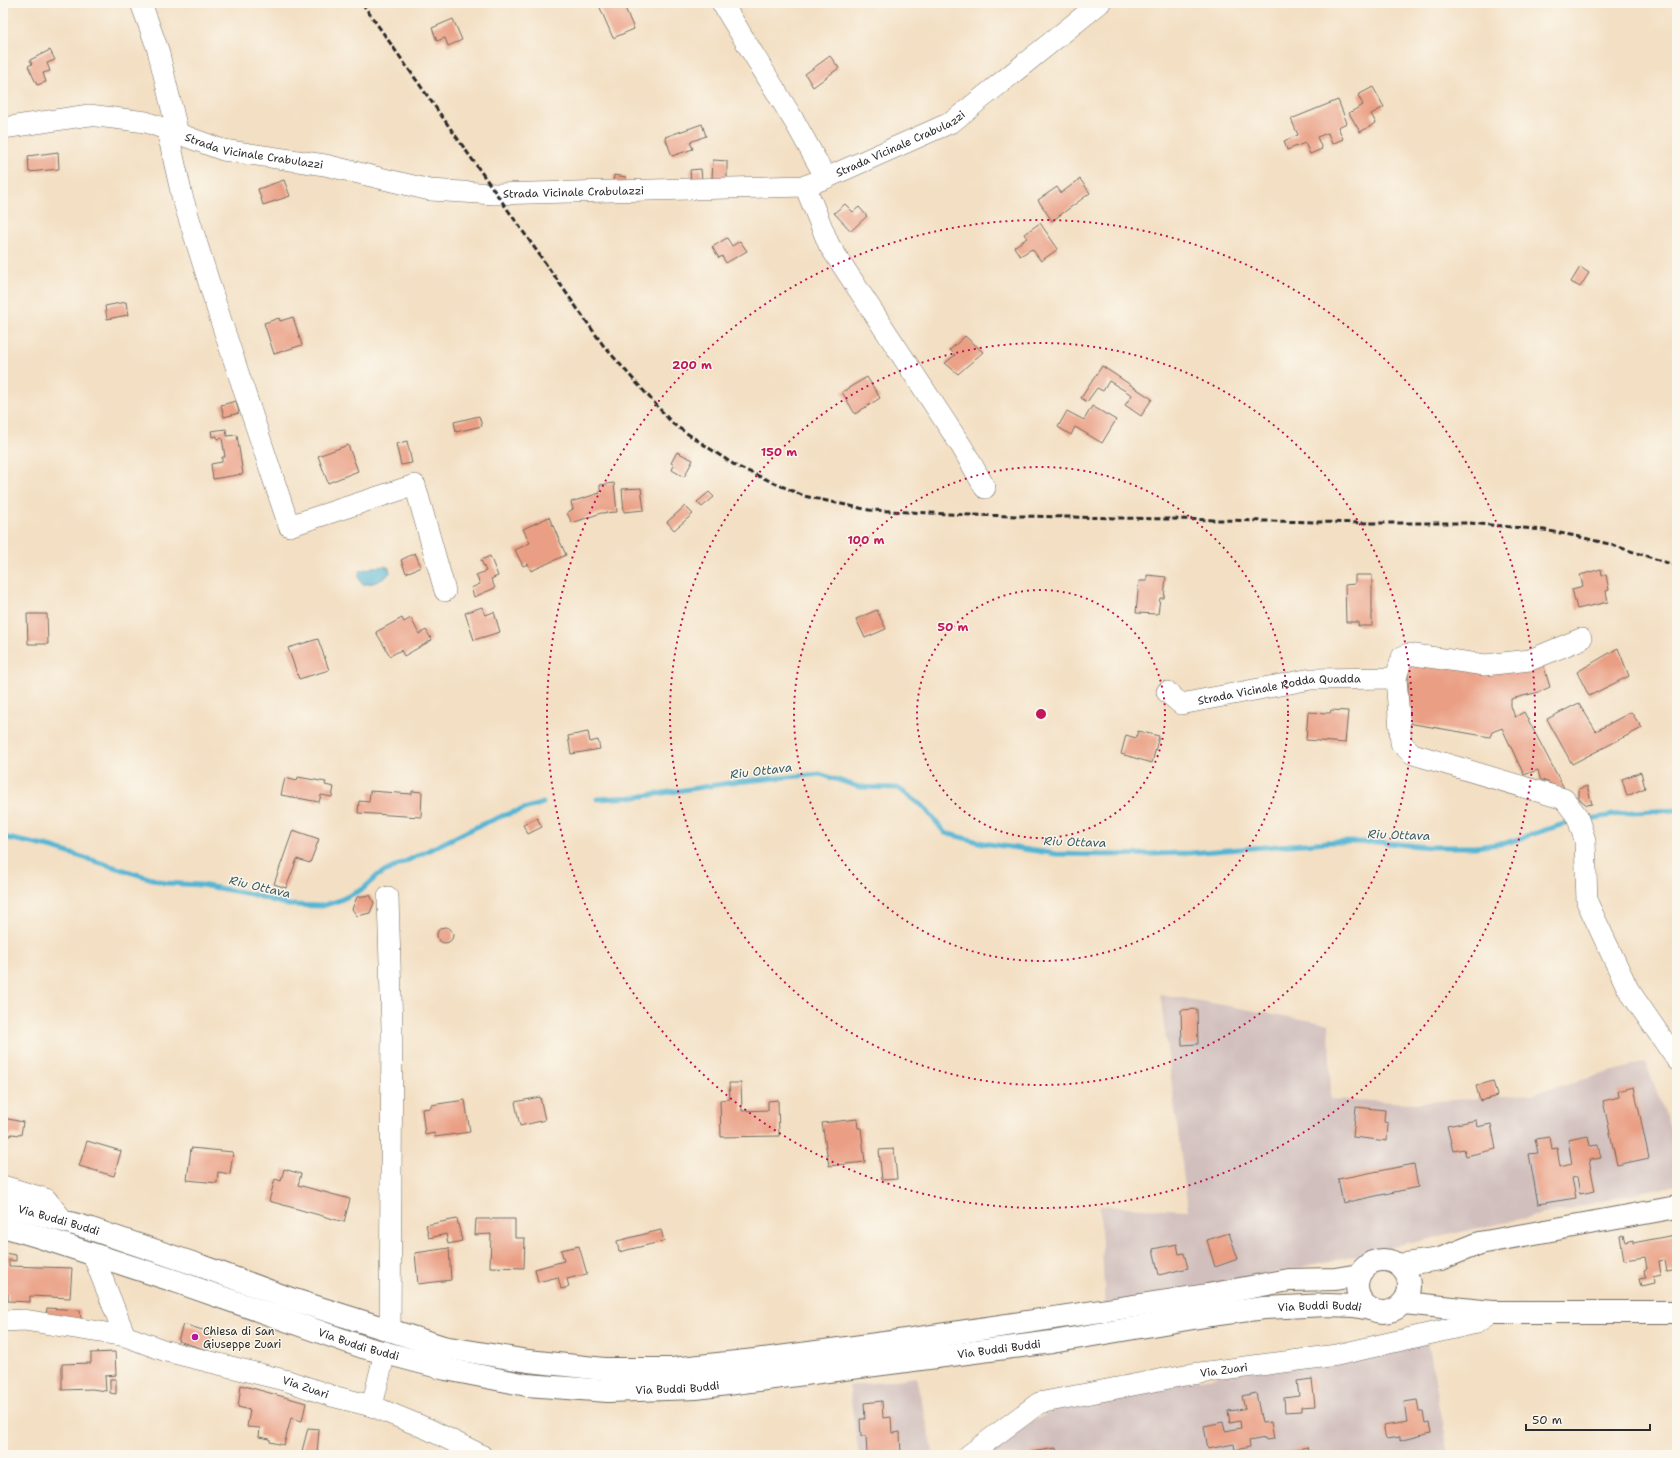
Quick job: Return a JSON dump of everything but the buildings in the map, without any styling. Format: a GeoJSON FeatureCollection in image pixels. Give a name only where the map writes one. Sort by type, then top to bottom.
{"type":"FeatureCollection","features":[{"type":"Feature","properties":{"kind":"main road","name":"Via Buddi Buddi"},"geometry":{"type":"LineString","coordinates":[[3,1204],[63,1220],[201,1266],[291,1299],[443,1347],[528,1361],[604,1369],[672,1369],[755,1360],[892,1342],[1208,1295],[1289,1280],[1335,1279],[1359,1275]]}},
{"type":"Feature","properties":{"kind":"main road"},"geometry":{"type":"LineString","coordinates":[[1399,1264],[1440,1259],[1480,1243],[1677,1207]]}},
{"type":"Feature","properties":{"kind":"main road","name":"Via Buddi Buddi"},"geometry":{"type":"LineString","coordinates":[[3,1226],[175,1281],[363,1347],[446,1369],[527,1385],[608,1391],[696,1388],[1052,1342],[1260,1308],[1327,1305],[1354,1306],[1370,1309]]}},
{"type":"Feature","properties":{"kind":"main road"},"geometry":{"type":"LineString","coordinates":[[1377,1260],[1392,1261],[1399,1264],[1409,1279],[1410,1287],[1408,1296],[1404,1303],[1397,1309],[1388,1312],[1379,1312],[1370,1309],[1359,1298],[1357,1282],[1359,1275],[1364,1268],[1377,1260]]}},
{"type":"Feature","properties":{"kind":"main road"},"geometry":{"type":"LineString","coordinates":[[1404,1303],[1492,1312],[1677,1312]]}},
{"type":"Feature","properties":{"kind":"street"},"geometry":{"type":"LineString","coordinates":[[141,3],[158,50],[182,196],[220,321],[289,526],[415,485],[445,591]]}},
{"type":"Feature","properties":{"kind":"street"},"geometry":{"type":"LineString","coordinates":[[722,3],[796,124],[826,178]]}},
{"type":"Feature","properties":{"kind":"street","name":"Strada Vicinale Crabulazzi"},"geometry":{"type":"LineString","coordinates":[[3,128],[89,115],[146,122],[223,150],[326,165],[430,190],[496,194],[805,186],[952,122],[1100,3]]}},
{"type":"Feature","properties":{"kind":"street"},"geometry":{"type":"LineString","coordinates":[[805,186],[829,245],[962,447],[985,488]]}},
{"type":"Feature","properties":{"kind":"street"},"geometry":{"type":"LineString","coordinates":[[1580,639],[1530,660],[1485,665],[1408,654],[1402,657],[1396,678],[1402,743],[1413,754],[1564,799],[1577,816],[1585,840],[1587,902],[1628,989],[1677,1060]]}},
{"type":"Feature","properties":{"kind":"street","name":"Strada Vicinale Rodda Quadda"},"geometry":{"type":"LineString","coordinates":[[1167,692],[1181,704],[1311,679],[1396,678]]}},
{"type":"Feature","properties":{"kind":"street"},"geometry":{"type":"LineString","coordinates":[[388,896],[392,1029],[390,1331]]}},
{"type":"Feature","properties":{"kind":"street"},"geometry":{"type":"LineString","coordinates":[[3,1186],[46,1199],[63,1220]]}},
{"type":"Feature","properties":{"kind":"street"},"geometry":{"type":"LineString","coordinates":[[93,1255],[125,1336]]}},
{"type":"Feature","properties":{"kind":"street","name":"Via Zuari"},"geometry":{"type":"LineString","coordinates":[[969,1455],[1039,1403],[1185,1375],[1337,1355],[1476,1323],[1492,1312]]}},
{"type":"Feature","properties":{"kind":"street","name":"Via Zuari"},"geometry":{"type":"LineString","coordinates":[[3,1321],[24,1320],[125,1336],[166,1351],[288,1381],[332,1396],[372,1406],[428,1429],[481,1455]]}},
{"type":"Feature","properties":{"kind":"street"},"geometry":{"type":"LineString","coordinates":[[372,1406],[385,1352]]}},
{"type":"Feature","properties":{"kind":"shaded area"},"geometry":{"type":"Polygon","coordinates":[[[1160,994],[1329,1024],[1331,1099],[1414,1103],[1531,1094],[1646,1062],[1677,1146],[1677,1185],[1105,1310],[1100,1206],[1188,1210],[1160,994]]]}},
{"type":"Feature","properties":{"kind":"shaded area"},"geometry":{"type":"Polygon","coordinates":[[[1428,1342],[1449,1455],[984,1455],[1006,1437],[1071,1400],[1428,1342]]]}},
{"type":"Feature","properties":{"kind":"shaded area"},"geometry":{"type":"Polygon","coordinates":[[[916,1377],[934,1455],[859,1455],[849,1386],[916,1377]]]}},
{"type":"Feature","properties":{"kind":"water"},"geometry":{"type":"Polygon","coordinates":[[[385,566],[389,568],[390,572],[388,575],[373,583],[362,584],[359,578],[360,571],[373,567],[385,566]]]}},
{"type":"Feature","properties":{"kind":"waterway","name":"Riu Ottava"},"geometry":{"type":"LineString","coordinates":[[597,799],[637,797],[736,782],[820,774],[859,787],[898,788],[924,807],[945,833],[983,843],[1056,854],[1106,855],[1190,853],[1328,842],[1377,842],[1429,847],[1475,847],[1506,843],[1573,821]]}},
{"type":"Feature","properties":{"kind":"waterway","name":"Riu Ottava"},"geometry":{"type":"LineString","coordinates":[[3,837],[50,847],[165,883],[201,885],[251,894],[288,905],[322,906],[338,901],[363,889],[378,875],[474,828],[502,816],[543,803]]}},
{"type":"Feature","properties":{"kind":"waterway","name":"Riu Ottava"},"geometry":{"type":"LineString","coordinates":[[1589,819],[1633,812],[1677,810]]}},
{"type":"Feature","properties":{"kind":"railway"},"geometry":{"type":"LineString","coordinates":[[362,3],[603,345],[673,424],[736,466],[804,496],[869,510],[970,515],[1368,523],[1469,523],[1544,530],[1576,536],[1609,544],[1677,566]]}},
{"type":"Feature","properties":{"kind":"place","name":"Chiesa di San Giuseppe Zuari"},"geometry":{"type":"Point","coordinates":[195,1337]}}]}
